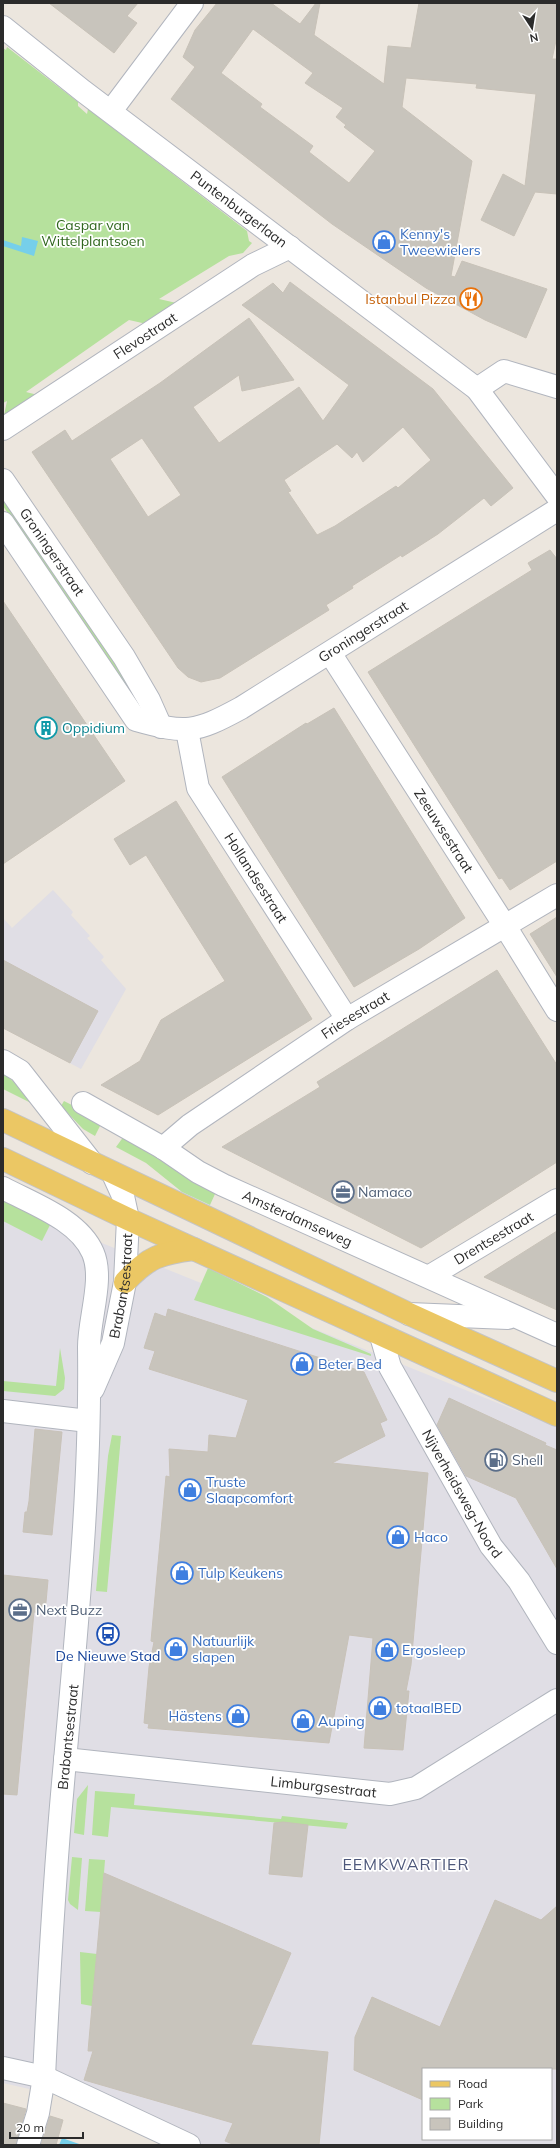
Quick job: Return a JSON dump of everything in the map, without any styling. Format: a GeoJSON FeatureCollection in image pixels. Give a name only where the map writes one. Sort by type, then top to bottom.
{"type":"FeatureCollection","features":[{"type":"Feature","properties":{"kind":"main road","name":"Amsterdamseweg"},"geometry":{"type":"LineString","coordinates":[[8,1121],[113,1174],[409,1314],[557,1381]]}},
{"type":"Feature","properties":{"kind":"main road"},"geometry":{"type":"LineString","coordinates":[[3,1159],[128,1219],[381,1336],[557,1415]]}},
{"type":"Feature","properties":{"kind":"main road"},"geometry":{"type":"LineString","coordinates":[[125,1282],[141,1265],[155,1257],[174,1251],[194,1249]]}},
{"type":"Feature","properties":{"kind":"street"},"geometry":{"type":"LineString","coordinates":[[111,111],[192,3]]}},
{"type":"Feature","properties":{"kind":"street","name":"Puntenburgerlaan"},"geometry":{"type":"LineString","coordinates":[[3,27],[111,111],[477,389],[557,496]]}},
{"type":"Feature","properties":{"kind":"street","name":"Flevostraat"},"geometry":{"type":"LineString","coordinates":[[3,429],[253,265],[290,247]]}},
{"type":"Feature","properties":{"kind":"street"},"geometry":{"type":"LineString","coordinates":[[477,389],[504,371],[557,387]]}},
{"type":"Feature","properties":{"kind":"street","name":"Groningerstraat"},"geometry":{"type":"LineString","coordinates":[[3,480],[124,657],[149,700],[161,727]]}},
{"type":"Feature","properties":{"kind":"street","name":"Groningerstraat"},"geometry":{"type":"LineString","coordinates":[[3,523],[136,720],[161,727],[186,730],[214,723],[557,510]]}},
{"type":"Feature","properties":{"kind":"street","name":"Zeeuwsestraat"},"geometry":{"type":"LineString","coordinates":[[330,652],[557,1010]]}},
{"type":"Feature","properties":{"kind":"street","name":"Hollandsestraat"},"geometry":{"type":"LineString","coordinates":[[186,730],[198,788],[347,1019]]}},
{"type":"Feature","properties":{"kind":"street","name":"Friesestraat"},"geometry":{"type":"LineString","coordinates":[[163,1148],[190,1125],[347,1019],[557,895]]}},
{"type":"Feature","properties":{"kind":"street"},"geometry":{"type":"LineString","coordinates":[[3,1061],[20,1071],[92,1163]]}},
{"type":"Feature","properties":{"kind":"street","name":"Amsterdamseweg"},"geometry":{"type":"LineString","coordinates":[[83,1103],[163,1148],[198,1172],[223,1185],[430,1276],[557,1335]]}},
{"type":"Feature","properties":{"kind":"street","name":"Brabantsestraat"},"geometry":{"type":"LineString","coordinates":[[90,1396],[113,1343],[125,1282],[128,1219],[123,1196],[113,1174]]}},
{"type":"Feature","properties":{"kind":"street","name":"Brabantsestraat"},"geometry":{"type":"LineString","coordinates":[[3,1188],[72,1225],[88,1244],[94,1256],[97,1271],[89,1343],[90,1396],[83,1557],[52,1929],[44,2077],[38,2113],[28,2145]]}},
{"type":"Feature","properties":{"kind":"street","name":"Drentsestraat"},"geometry":{"type":"LineString","coordinates":[[430,1276],[557,1200]]}},
{"type":"Feature","properties":{"kind":"street","name":"Amsterdamseweg"},"geometry":{"type":"LineString","coordinates":[[409,1314],[520,1318]]}},
{"type":"Feature","properties":{"kind":"street","name":"Nijverheidsweg-Noord"},"geometry":{"type":"LineString","coordinates":[[381,1336],[390,1367],[492,1546],[519,1581],[557,1643]]}},
{"type":"Feature","properties":{"kind":"street"},"geometry":{"type":"LineString","coordinates":[[3,1411],[88,1421]]}},
{"type":"Feature","properties":{"kind":"street","name":"Limburgsestraat"},"geometry":{"type":"LineString","coordinates":[[65,1760],[390,1794],[416,1788],[434,1778],[557,1700]]}},
{"type":"Feature","properties":{"kind":"street"},"geometry":{"type":"LineString","coordinates":[[3,2068],[44,2077],[189,2145]]}},
{"type":"Feature","properties":{"kind":"shaded area"},"geometry":{"type":"Polygon","coordinates":[[[53,890],[73,912],[71,915],[90,936],[87,938],[104,957],[101,960],[126,989],[81,1069],[3,1028],[3,918],[12,928],[53,890]]]}},
{"type":"Feature","properties":{"kind":"shaded area"},"geometry":{"type":"Polygon","coordinates":[[[3,1203],[557,1427],[557,2145],[179,2145],[69,2098],[3,2083],[3,1203]]]}},
{"type":"Feature","properties":{"kind":"green space","name":"Caspar van Wittelplantsoen"},"geometry":{"type":"Polygon","coordinates":[[[7,47],[78,102],[78,106],[87,114],[88,109],[247,231],[249,241],[252,243],[243,253],[229,256],[159,299],[181,304],[151,325],[129,320],[26,392],[46,397],[3,420],[7,401],[3,403],[3,48],[6,50],[7,47]]]}},
{"type":"Feature","properties":{"kind":"green space"},"geometry":{"type":"Polygon","coordinates":[[[3,490],[145,709],[144,715],[3,506],[3,490]]]}},
{"type":"Feature","properties":{"kind":"green space"},"geometry":{"type":"Polygon","coordinates":[[[3,1072],[37,1104],[35,1105],[3,1089],[3,1072]]]}},
{"type":"Feature","properties":{"kind":"green space"},"geometry":{"type":"Polygon","coordinates":[[[64,1101],[97,1118],[100,1126],[95,1136],[83,1129],[61,1106],[64,1101]]]}},
{"type":"Feature","properties":{"kind":"green space"},"geometry":{"type":"Polygon","coordinates":[[[124,1136],[215,1190],[215,1194],[210,1205],[182,1192],[146,1163],[116,1147],[124,1136]]]}},
{"type":"Feature","properties":{"kind":"green space"},"geometry":{"type":"Polygon","coordinates":[[[3,1196],[52,1221],[42,1241],[3,1221],[3,1196]]]}},
{"type":"Feature","properties":{"kind":"green space"},"geometry":{"type":"Polygon","coordinates":[[[208,1268],[267,1297],[313,1329],[371,1354],[371,1356],[194,1300],[208,1268]]]}},
{"type":"Feature","properties":{"kind":"green space"},"geometry":{"type":"Polygon","coordinates":[[[60,1348],[65,1378],[64,1389],[55,1396],[3,1391],[3,1381],[56,1386],[60,1348]]]}},
{"type":"Feature","properties":{"kind":"green space"},"geometry":{"type":"Polygon","coordinates":[[[112,1435],[121,1436],[107,1592],[96,1591],[108,1456],[112,1435]]]}},
{"type":"Feature","properties":{"kind":"green space"},"geometry":{"type":"Polygon","coordinates":[[[88,1785],[84,1835],[74,1833],[77,1799],[88,1785]]]}},
{"type":"Feature","properties":{"kind":"green space"},"geometry":{"type":"Polygon","coordinates":[[[95,1791],[135,1794],[134,1805],[281,1819],[282,1816],[348,1823],[346,1829],[111,1807],[108,1837],[92,1835],[95,1791]]]}},
{"type":"Feature","properties":{"kind":"green space"},"geometry":{"type":"Polygon","coordinates":[[[72,1857],[82,1858],[78,1910],[70,1904],[68,1900],[72,1857]]]}},
{"type":"Feature","properties":{"kind":"green space"},"geometry":{"type":"Polygon","coordinates":[[[89,1859],[105,1860],[101,1912],[85,1911],[89,1859]]]}},
{"type":"Feature","properties":{"kind":"green space"},"geometry":{"type":"Polygon","coordinates":[[[80,1952],[97,1954],[92,2006],[81,2004],[80,1952]]]}},
{"type":"Feature","properties":{"kind":"water"},"geometry":{"type":"Polygon","coordinates":[[[22,237],[38,241],[34,256],[3,246],[3,240],[21,246],[22,237]]]}},
{"type":"Feature","properties":{"kind":"water"},"geometry":{"type":"Polygon","coordinates":[[[62,2138],[82,2145],[59,2145],[62,2138]]]}},
{"type":"Feature","properties":{"kind":"building"},"geometry":{"type":"Polygon","coordinates":[[[49,3],[138,3],[127,16],[137,23],[114,53],[49,3]]]}},
{"type":"Feature","properties":{"kind":"building"},"geometry":{"type":"Polygon","coordinates":[[[217,3],[271,3],[300,24],[316,3],[320,3],[314,35],[384,84],[388,46],[411,48],[419,3],[557,3],[557,36],[552,59],[557,59],[557,194],[535,192],[514,236],[481,220],[503,174],[525,186],[536,94],[476,88],[477,84],[406,78],[402,107],[472,161],[451,276],[455,277],[462,261],[547,289],[526,338],[485,320],[426,288],[332,224],[171,99],[195,67],[183,57],[195,30],[217,3]],[[253,29],[221,73],[262,104],[260,107],[313,146],[309,152],[349,183],[375,151],[344,127],[346,125],[336,117],[343,108],[305,83],[313,73],[253,29]]]}},
{"type":"Feature","properties":{"kind":"building"},"geometry":{"type":"Polygon","coordinates":[[[290,282],[433,389],[513,488],[491,506],[484,498],[438,534],[352,586],[353,588],[326,605],[329,610],[220,678],[201,682],[188,677],[178,668],[32,452],[65,430],[72,441],[160,383],[249,318],[294,380],[242,391],[239,375],[193,407],[219,443],[299,387],[323,421],[349,385],[242,305],[273,283],[283,293],[290,282]],[[403,427],[363,462],[357,452],[352,458],[337,444],[284,480],[291,491],[288,492],[317,535],[335,526],[396,486],[398,488],[431,460],[403,427]],[[142,438],[110,459],[148,517],[181,495],[142,438]]]}},
{"type":"Feature","properties":{"kind":"building"},"geometry":{"type":"Polygon","coordinates":[[[550,550],[557,559],[557,861],[510,890],[502,878],[499,879],[368,672],[532,570],[528,563],[550,550]]]}},
{"type":"Feature","properties":{"kind":"building","name":"Oppidium"},"geometry":{"type":"Polygon","coordinates":[[[3,601],[125,781],[3,864],[3,601]]]}},
{"type":"Feature","properties":{"kind":"building"},"geometry":{"type":"Polygon","coordinates":[[[334,708],[465,918],[419,949],[354,987],[222,777],[306,723],[307,724],[334,708]]]}},
{"type":"Feature","properties":{"kind":"building"},"geometry":{"type":"Polygon","coordinates":[[[176,801],[312,1019],[158,1115],[101,1085],[140,1061],[161,1020],[225,981],[146,855],[130,865],[114,839],[176,801]]]}},
{"type":"Feature","properties":{"kind":"building"},"geometry":{"type":"Polygon","coordinates":[[[557,917],[557,977],[530,934],[557,917]]]}},
{"type":"Feature","properties":{"kind":"building"},"geometry":{"type":"Polygon","coordinates":[[[3,960],[98,1011],[70,1063],[3,1028],[3,960]]]}},
{"type":"Feature","properties":{"kind":"building"},"geometry":{"type":"Polygon","coordinates":[[[497,970],[557,1065],[557,1162],[421,1248],[222,1147],[320,1087],[317,1082],[497,970]]]}},
{"type":"Feature","properties":{"kind":"building"},"geometry":{"type":"Polygon","coordinates":[[[557,1231],[557,1310],[484,1277],[557,1231]]]}},
{"type":"Feature","properties":{"kind":"building"},"geometry":{"type":"Polygon","coordinates":[[[168,1309],[364,1372],[387,1420],[380,1423],[385,1436],[332,1463],[428,1473],[411,1665],[406,1691],[409,1691],[403,1750],[364,1748],[373,1638],[349,1635],[329,1743],[148,1728],[149,1724],[144,1723],[149,1667],[154,1642],[151,1641],[166,1476],[170,1477],[169,1449],[208,1452],[209,1435],[236,1438],[248,1400],[149,1369],[155,1351],[144,1348],[155,1313],[166,1317],[168,1309]]]}},
{"type":"Feature","properties":{"kind":"building"},"geometry":{"type":"Polygon","coordinates":[[[449,1398],[546,1443],[545,1445],[557,1450],[557,1569],[516,1498],[466,1476],[437,1425],[449,1398]]]}},
{"type":"Feature","properties":{"kind":"building"},"geometry":{"type":"Polygon","coordinates":[[[35,1429],[62,1432],[52,1535],[23,1532],[25,1512],[27,1512],[29,1501],[35,1429]]]}},
{"type":"Feature","properties":{"kind":"building"},"geometry":{"type":"Polygon","coordinates":[[[3,1575],[48,1580],[45,1613],[34,1612],[17,1795],[3,1794],[3,1575]]]}},
{"type":"Feature","properties":{"kind":"building"},"geometry":{"type":"Polygon","coordinates":[[[283,1822],[308,1825],[302,1877],[269,1874],[274,1823],[283,1822]]]}},
{"type":"Feature","properties":{"kind":"building"},"geometry":{"type":"Polygon","coordinates":[[[104,1873],[291,1953],[251,2045],[328,2052],[319,2145],[235,2145],[225,2141],[233,2123],[84,2080],[93,2051],[88,2051],[104,1873]]]}},
{"type":"Feature","properties":{"kind":"building"},"geometry":{"type":"Polygon","coordinates":[[[495,1900],[541,1920],[557,1906],[557,2069],[422,2068],[422,2100],[354,2070],[355,2037],[372,1997],[440,2027],[495,1900]]]}},
{"type":"Feature","properties":{"kind":"building"},"geometry":{"type":"Polygon","coordinates":[[[3,2103],[26,2109],[16,2145],[3,2145],[3,2103]]]}},
{"type":"Feature","properties":{"kind":"building"},"geometry":{"type":"Polygon","coordinates":[[[50,2116],[63,2120],[56,2145],[41,2145],[50,2116]]]}},
{"type":"Feature","properties":{"kind":"place","name":"Kenny's Tweewielers"},"geometry":{"type":"Point","coordinates":[384,242]}},
{"type":"Feature","properties":{"kind":"place","name":"Istanbul Pizza"},"geometry":{"type":"Point","coordinates":[471,299]}},
{"type":"Feature","properties":{"kind":"place","name":"Oppidium"},"geometry":{"type":"Point","coordinates":[46,728]}},
{"type":"Feature","properties":{"kind":"place","name":"Namaco"},"geometry":{"type":"Point","coordinates":[343,1192]}},
{"type":"Feature","properties":{"kind":"place","name":"Beter Bed"},"geometry":{"type":"Point","coordinates":[302,1364]}},
{"type":"Feature","properties":{"kind":"place","name":"Shell"},"geometry":{"type":"Point","coordinates":[496,1460]}},
{"type":"Feature","properties":{"kind":"place","name":"Truste Slaapcomfort"},"geometry":{"type":"Point","coordinates":[190,1490]}},
{"type":"Feature","properties":{"kind":"place","name":"Haco"},"geometry":{"type":"Point","coordinates":[398,1537]}},
{"type":"Feature","properties":{"kind":"place","name":"Tulp Keukens"},"geometry":{"type":"Point","coordinates":[182,1573]}},
{"type":"Feature","properties":{"kind":"place","name":"Next Buzz"},"geometry":{"type":"Point","coordinates":[20,1610]}},
{"type":"Feature","properties":{"kind":"place","name":"De Nieuwe Stad"},"geometry":{"type":"Point","coordinates":[108,1634]}},
{"type":"Feature","properties":{"kind":"place","name":"Natuurlijk slapen"},"geometry":{"type":"Point","coordinates":[176,1649]}},
{"type":"Feature","properties":{"kind":"place","name":"Ergosleep"},"geometry":{"type":"Point","coordinates":[387,1650]}},
{"type":"Feature","properties":{"kind":"place","name":"totaalBED"},"geometry":{"type":"Point","coordinates":[380,1708]}},
{"type":"Feature","properties":{"kind":"place","name":"Hästens"},"geometry":{"type":"Point","coordinates":[238,1716]}},
{"type":"Feature","properties":{"kind":"place","name":"Auping"},"geometry":{"type":"Point","coordinates":[303,1721]}},
{"type":"Feature","properties":{"kind":"district","name":"EEMKWARTIER"},"geometry":{"type":"Point","coordinates":[406,1864]}}]}
